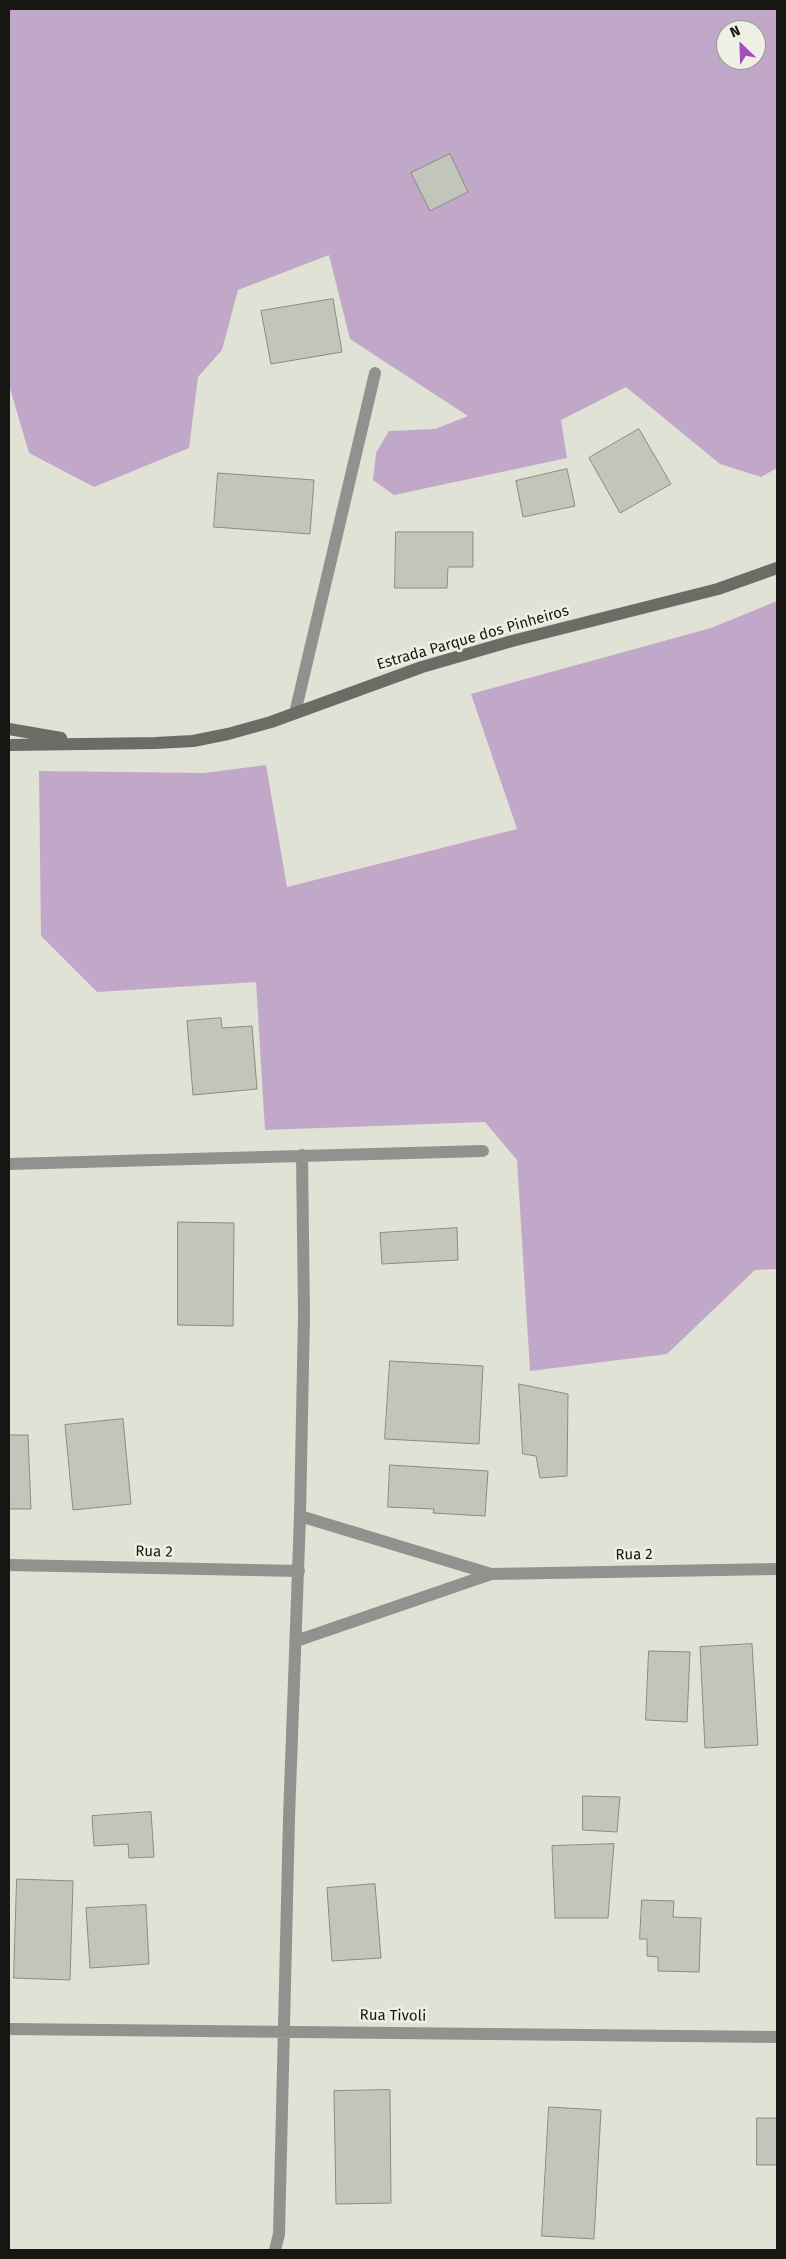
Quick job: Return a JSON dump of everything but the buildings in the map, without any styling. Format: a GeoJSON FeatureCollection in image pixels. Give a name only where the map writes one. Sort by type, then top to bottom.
{"type":"FeatureCollection","features":[{"type":"Feature","properties":{"kind":"street"},"geometry":{"type":"LineString","coordinates":[[295,713],[375,373]]}},
{"type":"Feature","properties":{"kind":"street","name":"Estrada Parque dos Pinheiros"},"geometry":{"type":"LineString","coordinates":[[9,745],[155,743],[193,741],[228,734],[295,713],[422,667],[512,641],[718,589],[777,568]]}},
{"type":"Feature","properties":{"kind":"street","name":"Estrada Parque dos Pinheiros"},"geometry":{"type":"LineString","coordinates":[[9,729],[88,743]]}},
{"type":"Feature","properties":{"kind":"street"},"geometry":{"type":"LineString","coordinates":[[9,1164],[483,1151]]}},
{"type":"Feature","properties":{"kind":"street"},"geometry":{"type":"LineString","coordinates":[[275,2250],[279,2234],[283,2031],[299,1571],[304,1315],[302,1155]]}},
{"type":"Feature","properties":{"kind":"street","name":"Rua 2"},"geometry":{"type":"LineString","coordinates":[[300,1516],[491,1574],[777,1569]]}},
{"type":"Feature","properties":{"kind":"street","name":"Rua 2"},"geometry":{"type":"LineString","coordinates":[[9,1565],[299,1571]]}},
{"type":"Feature","properties":{"kind":"street","name":"Rua 2"},"geometry":{"type":"LineString","coordinates":[[296,1641],[491,1574]]}},
{"type":"Feature","properties":{"kind":"street","name":"Rua Tivoli"},"geometry":{"type":"LineString","coordinates":[[9,2029],[777,2038]]}},
{"type":"Feature","properties":{"kind":"shaded area"},"geometry":{"type":"Polygon","coordinates":[[[9,9],[777,9],[777,468],[761,477],[720,464],[626,387],[561,420],[567,458],[394,495],[373,480],[376,453],[389,431],[435,429],[468,416],[350,339],[329,255],[238,290],[222,350],[198,377],[189,448],[94,487],[29,453],[9,385],[9,9]]]}},
{"type":"Feature","properties":{"kind":"shaded area"},"geometry":{"type":"Polygon","coordinates":[[[777,601],[777,1269],[755,1270],[667,1354],[530,1371],[517,1160],[485,1122],[265,1130],[256,982],[97,992],[41,936],[39,771],[204,773],[266,765],[287,887],[517,829],[471,694],[711,628],[777,601]]]}}]}
